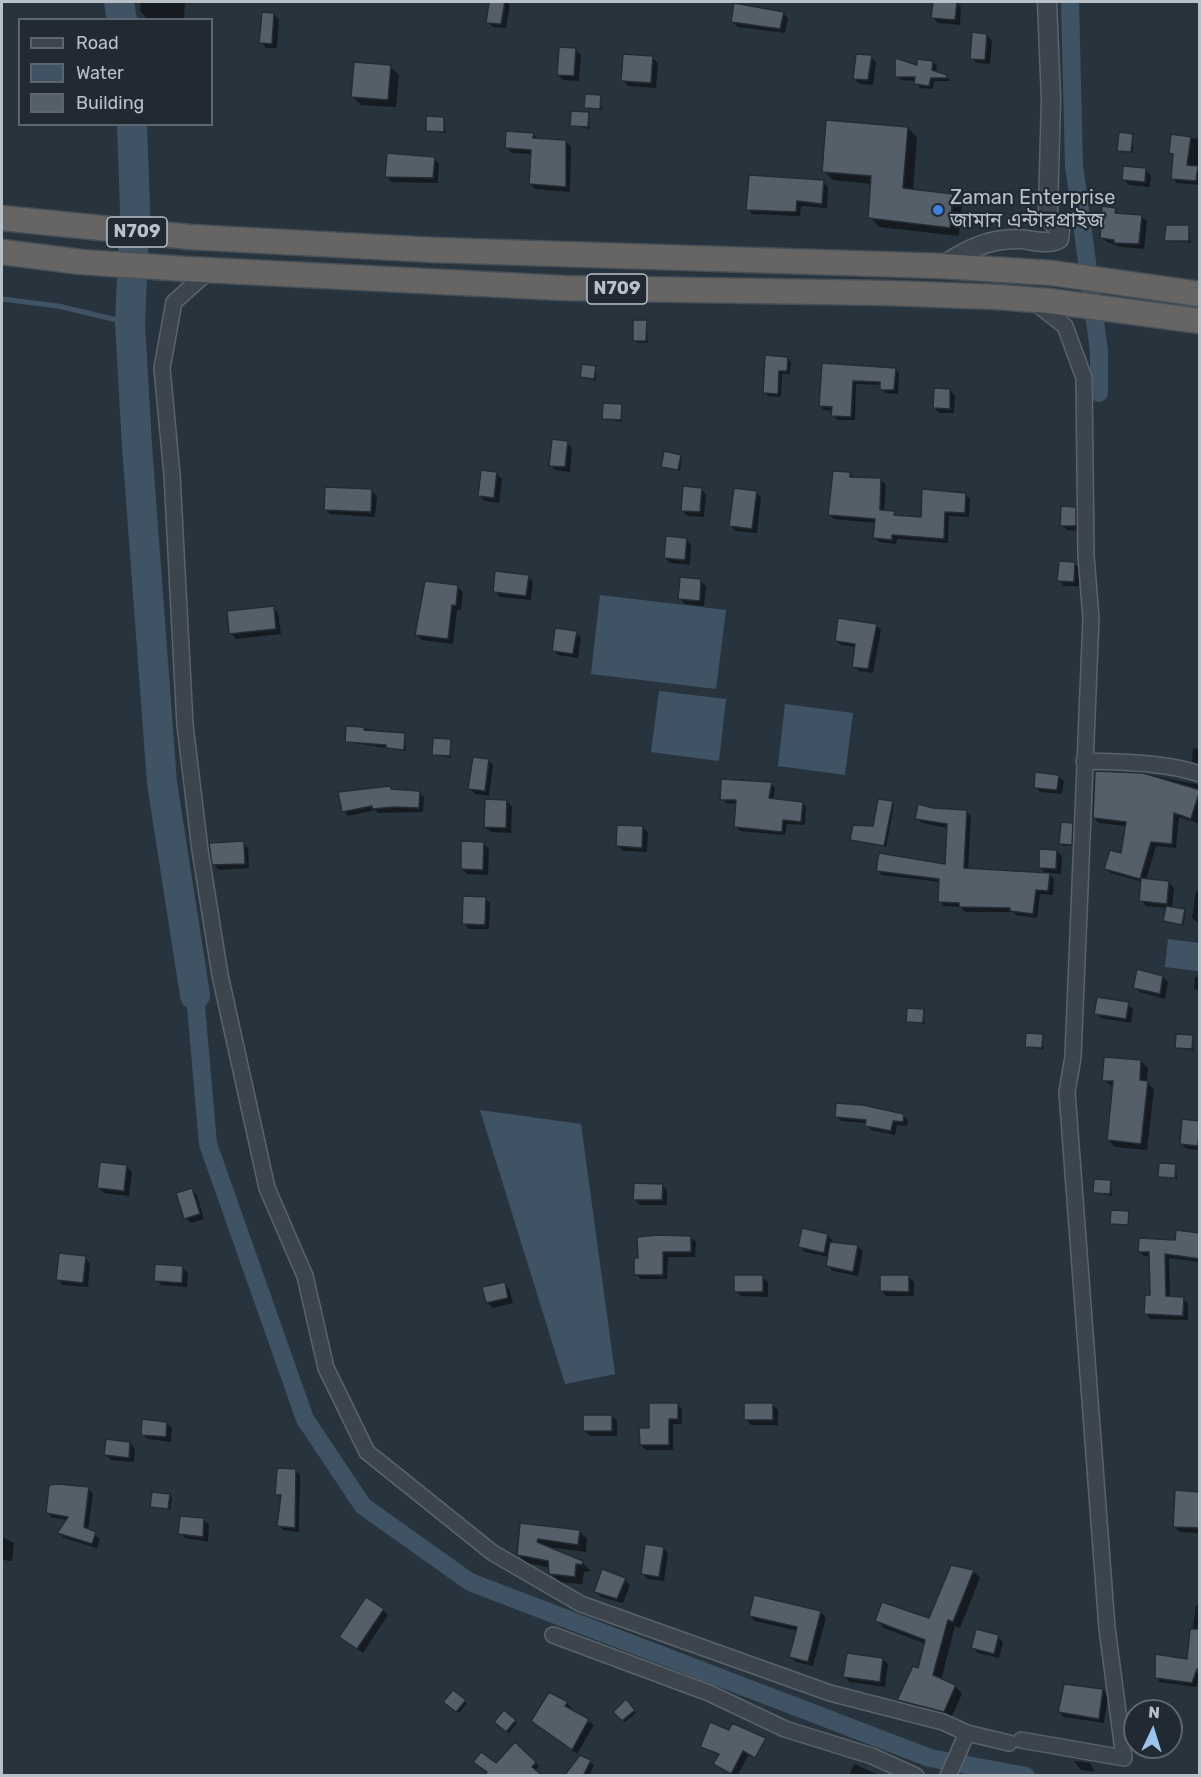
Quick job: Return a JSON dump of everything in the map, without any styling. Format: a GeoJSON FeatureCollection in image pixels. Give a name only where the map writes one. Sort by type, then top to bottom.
{"type":"FeatureCollection","features":[{"type":"Feature","properties":{"kind":"highway","name":"N709"},"geometry":{"type":"LineString","coordinates":[[2,218],[190,237],[434,250],[942,266],[1052,273],[1200,294]]}},
{"type":"Feature","properties":{"kind":"highway","name":"N709"},"geometry":{"type":"LineString","coordinates":[[2,252],[81,262],[563,288],[889,293],[1040,301],[1200,321]]}},
{"type":"Feature","properties":{"kind":"street"},"geometry":{"type":"LineString","coordinates":[[942,266],[970,247],[995,241],[1017,239],[1050,242],[1059,239],[1060,231],[1049,218],[1048,210],[1051,99],[1047,2]]}},
{"type":"Feature","properties":{"kind":"street"},"geometry":{"type":"LineString","coordinates":[[198,269],[174,302],[162,368],[174,509],[185,725],[200,850],[220,975],[267,1188],[305,1276],[326,1368],[367,1452],[493,1553],[581,1604],[830,1693],[943,1722],[967,1732],[1124,1758],[1104,1604],[1090,1372],[1077,1241],[1067,1092],[1073,1057],[1091,618],[1086,556],[1084,378],[1065,326],[1040,301]]}},
{"type":"Feature","properties":{"kind":"street"},"geometry":{"type":"LineString","coordinates":[[1084,760],[1185,769],[1200,774]]}},
{"type":"Feature","properties":{"kind":"street"},"geometry":{"type":"LineString","coordinates":[[553,1635],[709,1693],[785,1729],[872,1756],[916,1776]]}},
{"type":"Feature","properties":{"kind":"street"},"geometry":{"type":"LineString","coordinates":[[948,1776],[967,1732]]}},
{"type":"Feature","properties":{"kind":"water"},"geometry":{"type":"Polygon","coordinates":[[[600,595],[726,610],[716,689],[591,674],[600,595]]]}},
{"type":"Feature","properties":{"kind":"water"},"geometry":{"type":"Polygon","coordinates":[[[659,691],[726,699],[719,761],[651,752],[659,691]]]}},
{"type":"Feature","properties":{"kind":"water"},"geometry":{"type":"Polygon","coordinates":[[[785,704],[853,713],[845,775],[778,766],[785,704]]]}},
{"type":"Feature","properties":{"kind":"water"},"geometry":{"type":"Polygon","coordinates":[[[1168,939],[1199,943],[1198,971],[1165,967],[1168,939]]]}},
{"type":"Feature","properties":{"kind":"water"},"geometry":{"type":"Polygon","coordinates":[[[480,1110],[581,1124],[615,1374],[565,1384],[480,1110]]]}},
{"type":"Feature","properties":{"kind":"building"},"geometry":{"type":"Polygon","coordinates":[[[489,2],[505,2],[501,24],[486,23],[489,2]]]}},
{"type":"Feature","properties":{"kind":"building"},"geometry":{"type":"Polygon","coordinates":[[[933,2],[957,2],[955,20],[931,18],[933,2]]]}},
{"type":"Feature","properties":{"kind":"building"},"geometry":{"type":"Polygon","coordinates":[[[734,3],[784,12],[780,29],[731,22],[734,3]]]}},
{"type":"Feature","properties":{"kind":"building"},"geometry":{"type":"Polygon","coordinates":[[[262,12],[274,13],[272,44],[259,43],[262,12]]]}},
{"type":"Feature","properties":{"kind":"building"},"geometry":{"type":"Polygon","coordinates":[[[972,32],[987,34],[985,60],[970,59],[972,32]]]}},
{"type":"Feature","properties":{"kind":"building"},"geometry":{"type":"Polygon","coordinates":[[[559,47],[576,48],[574,76],[557,75],[559,47]]]}},
{"type":"Feature","properties":{"kind":"building"},"geometry":{"type":"Polygon","coordinates":[[[623,54],[653,56],[651,83],[621,81],[623,54]]]}},
{"type":"Feature","properties":{"kind":"building"},"geometry":{"type":"Polygon","coordinates":[[[856,54],[872,55],[868,80],[853,79],[856,54]]]}},
{"type":"Feature","properties":{"kind":"building"},"geometry":{"type":"Polygon","coordinates":[[[895,58],[917,65],[917,59],[933,61],[932,70],[947,75],[947,78],[931,78],[929,86],[914,84],[915,77],[895,77],[895,58]]]}},
{"type":"Feature","properties":{"kind":"building"},"geometry":{"type":"Polygon","coordinates":[[[354,62],[391,65],[388,100],[351,97],[354,62]]]}},
{"type":"Feature","properties":{"kind":"building"},"geometry":{"type":"Polygon","coordinates":[[[585,94],[601,95],[600,109],[584,108],[585,94]]]}},
{"type":"Feature","properties":{"kind":"building"},"geometry":{"type":"Polygon","coordinates":[[[571,111],[589,112],[588,127],[570,126],[571,111]]]}},
{"type":"Feature","properties":{"kind":"building"},"geometry":{"type":"Polygon","coordinates":[[[426,116],[444,117],[444,132],[426,131],[426,116]]]}},
{"type":"Feature","properties":{"kind":"building"},"geometry":{"type":"Polygon","coordinates":[[[826,120],[908,127],[903,188],[953,194],[950,228],[868,218],[871,176],[822,172],[826,120]]]}},
{"type":"Feature","properties":{"kind":"building"},"geometry":{"type":"Polygon","coordinates":[[[506,131],[534,133],[533,138],[566,140],[566,187],[529,184],[531,150],[505,148],[506,131]]]}},
{"type":"Feature","properties":{"kind":"building"},"geometry":{"type":"Polygon","coordinates":[[[1119,132],[1133,134],[1131,152],[1117,151],[1119,132]]]}},
{"type":"Feature","properties":{"kind":"building"},"geometry":{"type":"Polygon","coordinates":[[[1171,134],[1191,137],[1187,165],[1198,166],[1196,181],[1171,179],[1173,154],[1169,153],[1171,134]]]}},
{"type":"Feature","properties":{"kind":"building"},"geometry":{"type":"Polygon","coordinates":[[[387,153],[435,157],[433,178],[385,177],[387,153]]]}},
{"type":"Feature","properties":{"kind":"building"},"geometry":{"type":"Polygon","coordinates":[[[1123,166],[1146,168],[1145,182],[1122,180],[1123,166]]]}},
{"type":"Feature","properties":{"kind":"building"},"geometry":{"type":"Polygon","coordinates":[[[749,175],[824,180],[822,204],[797,201],[796,212],[746,210],[749,175]]]}},
{"type":"Feature","properties":{"kind":"building"},"geometry":{"type":"Polygon","coordinates":[[[1102,206],[1116,208],[1115,213],[1142,215],[1139,244],[1114,243],[1114,240],[1100,238],[1102,206]]]}},
{"type":"Feature","properties":{"kind":"building"},"geometry":{"type":"Polygon","coordinates":[[[1166,225],[1189,225],[1189,241],[1164,241],[1166,225]]]}},
{"type":"Feature","properties":{"kind":"building"},"geometry":{"type":"Polygon","coordinates":[[[633,320],[647,320],[646,341],[633,341],[633,320]]]}},
{"type":"Feature","properties":{"kind":"building"},"geometry":{"type":"Polygon","coordinates":[[[765,355],[788,357],[787,371],[779,371],[778,394],[763,393],[765,355]]]}},
{"type":"Feature","properties":{"kind":"building"},"geometry":{"type":"Polygon","coordinates":[[[822,363],[896,368],[894,390],[880,390],[880,382],[853,381],[851,417],[831,416],[832,407],[819,406],[822,363]]]}},
{"type":"Feature","properties":{"kind":"building"},"geometry":{"type":"Polygon","coordinates":[[[582,364],[596,366],[594,379],[580,377],[582,364]]]}},
{"type":"Feature","properties":{"kind":"building"},"geometry":{"type":"Polygon","coordinates":[[[934,388],[950,389],[950,409],[933,408],[934,388]]]}},
{"type":"Feature","properties":{"kind":"building"},"geometry":{"type":"Polygon","coordinates":[[[603,403],[622,404],[621,420],[602,419],[603,403]]]}},
{"type":"Feature","properties":{"kind":"building"},"geometry":{"type":"Polygon","coordinates":[[[552,439],[568,441],[565,467],[549,466],[552,439]]]}},
{"type":"Feature","properties":{"kind":"building"},"geometry":{"type":"Polygon","coordinates":[[[664,451],[681,455],[678,470],[661,467],[664,451]]]}},
{"type":"Feature","properties":{"kind":"building"},"geometry":{"type":"Polygon","coordinates":[[[481,470],[497,472],[494,498],[478,496],[481,470]]]}},
{"type":"Feature","properties":{"kind":"building"},"geometry":{"type":"Polygon","coordinates":[[[833,471],[850,472],[850,477],[881,478],[880,510],[895,511],[894,515],[921,517],[922,489],[966,493],[965,513],[945,512],[944,539],[892,535],[892,540],[873,538],[875,519],[828,515],[833,471]]]}},
{"type":"Feature","properties":{"kind":"building"},"geometry":{"type":"Polygon","coordinates":[[[683,486],[702,488],[700,512],[681,511],[683,486]]]}},
{"type":"Feature","properties":{"kind":"building"},"geometry":{"type":"Polygon","coordinates":[[[325,487],[372,489],[371,512],[324,510],[325,487]]]}},
{"type":"Feature","properties":{"kind":"building"},"geometry":{"type":"Polygon","coordinates":[[[734,488],[757,491],[752,529],[729,526],[734,488]]]}},
{"type":"Feature","properties":{"kind":"building"},"geometry":{"type":"Polygon","coordinates":[[[1061,506],[1076,507],[1076,526],[1060,526],[1061,506]]]}},
{"type":"Feature","properties":{"kind":"building"},"geometry":{"type":"Polygon","coordinates":[[[666,536],[687,538],[685,560],[664,558],[666,536]]]}},
{"type":"Feature","properties":{"kind":"building"},"geometry":{"type":"Polygon","coordinates":[[[1059,561],[1075,562],[1074,582],[1057,581],[1059,561]]]}},
{"type":"Feature","properties":{"kind":"building"},"geometry":{"type":"Polygon","coordinates":[[[495,571],[529,575],[526,596],[493,592],[495,571]]]}},
{"type":"Feature","properties":{"kind":"building"},"geometry":{"type":"Polygon","coordinates":[[[680,577],[701,579],[700,601],[678,599],[680,577]]]}},
{"type":"Feature","properties":{"kind":"building"},"geometry":{"type":"Polygon","coordinates":[[[425,581],[458,585],[456,606],[452,605],[448,639],[415,635],[425,581]]]}},
{"type":"Feature","properties":{"kind":"building"},"geometry":{"type":"Polygon","coordinates":[[[274,606],[276,629],[229,634],[227,611],[274,606]]]}},
{"type":"Feature","properties":{"kind":"building"},"geometry":{"type":"Polygon","coordinates":[[[838,618],[877,624],[868,669],[852,667],[855,644],[835,641],[838,618]]]}},
{"type":"Feature","properties":{"kind":"building"},"geometry":{"type":"Polygon","coordinates":[[[555,628],[577,631],[573,654],[552,651],[555,628]]]}},
{"type":"Feature","properties":{"kind":"building"},"geometry":{"type":"Polygon","coordinates":[[[346,726],[364,727],[364,730],[405,733],[404,750],[386,748],[386,745],[345,742],[346,726]]]}},
{"type":"Feature","properties":{"kind":"building"},"geometry":{"type":"Polygon","coordinates":[[[433,738],[451,739],[450,756],[432,755],[433,738]]]}},
{"type":"Feature","properties":{"kind":"building"},"geometry":{"type":"Polygon","coordinates":[[[473,757],[489,759],[485,791],[468,789],[473,757]]]}},
{"type":"Feature","properties":{"kind":"building"},"geometry":{"type":"Polygon","coordinates":[[[1095,771],[1143,773],[1200,790],[1191,819],[1174,813],[1172,844],[1151,842],[1140,879],[1104,869],[1110,850],[1121,853],[1126,822],[1093,818],[1095,771]]]}},
{"type":"Feature","properties":{"kind":"building"},"geometry":{"type":"Polygon","coordinates":[[[1035,772],[1059,775],[1057,790],[1034,788],[1035,772]]]}},
{"type":"Feature","properties":{"kind":"building"},"geometry":{"type":"Polygon","coordinates":[[[721,779],[772,782],[769,798],[803,802],[801,822],[783,820],[782,832],[734,827],[736,800],[720,800],[721,779]]]}},
{"type":"Feature","properties":{"kind":"building"},"geometry":{"type":"Polygon","coordinates":[[[390,786],[391,789],[420,791],[419,808],[372,809],[372,806],[342,812],[338,792],[390,786]]]}},
{"type":"Feature","properties":{"kind":"building"},"geometry":{"type":"Polygon","coordinates":[[[485,799],[507,800],[506,828],[484,827],[485,799]]]}},
{"type":"Feature","properties":{"kind":"building"},"geometry":{"type":"Polygon","coordinates":[[[878,799],[893,801],[884,846],[850,840],[853,825],[873,826],[878,799]]]}},
{"type":"Feature","properties":{"kind":"building"},"geometry":{"type":"Polygon","coordinates":[[[918,804],[933,808],[967,810],[964,868],[1050,873],[1048,891],[1036,890],[1033,914],[1010,911],[1010,908],[959,907],[959,903],[938,902],[939,879],[876,871],[879,853],[945,864],[947,824],[915,819],[918,804]]]}},
{"type":"Feature","properties":{"kind":"building"},"geometry":{"type":"Polygon","coordinates":[[[1061,822],[1073,823],[1072,845],[1059,844],[1061,822]]]}},
{"type":"Feature","properties":{"kind":"building"},"geometry":{"type":"Polygon","coordinates":[[[617,825],[643,826],[642,848],[616,846],[617,825]]]}},
{"type":"Feature","properties":{"kind":"building"},"geometry":{"type":"Polygon","coordinates":[[[244,841],[245,864],[212,865],[209,843],[244,841]]]}},
{"type":"Feature","properties":{"kind":"building"},"geometry":{"type":"Polygon","coordinates":[[[461,841],[484,842],[483,870],[461,869],[461,841]]]}},
{"type":"Feature","properties":{"kind":"building"},"geometry":{"type":"Polygon","coordinates":[[[1039,849],[1057,850],[1056,869],[1039,868],[1039,849]]]}},
{"type":"Feature","properties":{"kind":"building"},"geometry":{"type":"Polygon","coordinates":[[[1141,878],[1169,881],[1167,904],[1139,901],[1141,878]]]}},
{"type":"Feature","properties":{"kind":"building"},"geometry":{"type":"Polygon","coordinates":[[[463,896],[486,897],[485,925],[462,924],[463,896]]]}},
{"type":"Feature","properties":{"kind":"building"},"geometry":{"type":"Polygon","coordinates":[[[1166,906],[1185,909],[1182,925],[1163,921],[1166,906]]]}},
{"type":"Feature","properties":{"kind":"building"},"geometry":{"type":"Polygon","coordinates":[[[1137,969],[1163,976],[1160,994],[1133,988],[1137,969]]]}},
{"type":"Feature","properties":{"kind":"building"},"geometry":{"type":"Polygon","coordinates":[[[1097,997],[1129,1002],[1126,1019],[1094,1014],[1097,997]]]}},
{"type":"Feature","properties":{"kind":"building"},"geometry":{"type":"Polygon","coordinates":[[[907,1008],[924,1009],[923,1023],[906,1022],[907,1008]]]}},
{"type":"Feature","properties":{"kind":"building"},"geometry":{"type":"Polygon","coordinates":[[[1026,1033],[1043,1034],[1042,1048],[1025,1047],[1026,1033]]]}},
{"type":"Feature","properties":{"kind":"building"},"geometry":{"type":"Polygon","coordinates":[[[1176,1034],[1193,1035],[1192,1049],[1175,1048],[1176,1034]]]}},
{"type":"Feature","properties":{"kind":"building"},"geometry":{"type":"Polygon","coordinates":[[[1104,1057],[1141,1060],[1140,1080],[1148,1081],[1141,1144],[1107,1140],[1113,1081],[1102,1081],[1104,1057]]]}},
{"type":"Feature","properties":{"kind":"building"},"geometry":{"type":"Polygon","coordinates":[[[836,1103],[863,1105],[904,1114],[903,1122],[893,1121],[891,1131],[865,1126],[866,1120],[835,1117],[836,1103]]]}},
{"type":"Feature","properties":{"kind":"building"},"geometry":{"type":"Polygon","coordinates":[[[1182,1119],[1200,1121],[1198,1146],[1180,1144],[1182,1119]]]}},
{"type":"Feature","properties":{"kind":"building"},"geometry":{"type":"Polygon","coordinates":[[[100,1162],[127,1165],[124,1191],[97,1188],[100,1162]]]}},
{"type":"Feature","properties":{"kind":"building"},"geometry":{"type":"Polygon","coordinates":[[[1159,1163],[1176,1164],[1175,1178],[1158,1177],[1159,1163]]]}},
{"type":"Feature","properties":{"kind":"building"},"geometry":{"type":"Polygon","coordinates":[[[1094,1179],[1111,1180],[1110,1194],[1093,1193],[1094,1179]]]}},
{"type":"Feature","properties":{"kind":"building"},"geometry":{"type":"Polygon","coordinates":[[[634,1183],[663,1184],[662,1200],[633,1200],[634,1183]]]}},
{"type":"Feature","properties":{"kind":"building"},"geometry":{"type":"Polygon","coordinates":[[[192,1188],[200,1214],[184,1219],[176,1193],[192,1188]]]}},
{"type":"Feature","properties":{"kind":"building"},"geometry":{"type":"Polygon","coordinates":[[[1111,1210],[1129,1211],[1128,1225],[1110,1224],[1111,1210]]]}},
{"type":"Feature","properties":{"kind":"building"},"geometry":{"type":"Polygon","coordinates":[[[802,1228],[828,1234],[824,1253],[798,1247],[802,1228]]]}},
{"type":"Feature","properties":{"kind":"building"},"geometry":{"type":"Polygon","coordinates":[[[1176,1230],[1200,1233],[1200,1259],[1165,1254],[1166,1296],[1184,1297],[1183,1316],[1144,1314],[1145,1295],[1150,1295],[1149,1252],[1138,1252],[1139,1238],[1175,1240],[1176,1230]]]}},
{"type":"Feature","properties":{"kind":"building"},"geometry":{"type":"Polygon","coordinates":[[[691,1236],[691,1252],[663,1252],[663,1275],[634,1275],[634,1258],[638,1258],[637,1237],[691,1236]]]}},
{"type":"Feature","properties":{"kind":"building"},"geometry":{"type":"Polygon","coordinates":[[[830,1242],[858,1245],[853,1272],[826,1266],[830,1242]]]}},
{"type":"Feature","properties":{"kind":"building"},"geometry":{"type":"Polygon","coordinates":[[[59,1253],[86,1256],[83,1283],[56,1280],[59,1253]]]}},
{"type":"Feature","properties":{"kind":"building"},"geometry":{"type":"Polygon","coordinates":[[[155,1264],[183,1266],[182,1283],[154,1281],[155,1264]]]}},
{"type":"Feature","properties":{"kind":"building"},"geometry":{"type":"Polygon","coordinates":[[[734,1275],[763,1275],[763,1292],[734,1292],[734,1275]]]}},
{"type":"Feature","properties":{"kind":"building"},"geometry":{"type":"Polygon","coordinates":[[[880,1275],[909,1275],[909,1292],[880,1291],[880,1275]]]}},
{"type":"Feature","properties":{"kind":"building"},"geometry":{"type":"Polygon","coordinates":[[[505,1282],[508,1298],[486,1303],[482,1287],[505,1282]]]}},
{"type":"Feature","properties":{"kind":"building"},"geometry":{"type":"Polygon","coordinates":[[[649,1403],[678,1403],[678,1419],[669,1419],[669,1445],[640,1445],[639,1428],[649,1428],[649,1403]]]}},
{"type":"Feature","properties":{"kind":"building"},"geometry":{"type":"Polygon","coordinates":[[[744,1403],[773,1403],[773,1420],[744,1420],[744,1403]]]}},
{"type":"Feature","properties":{"kind":"building"},"geometry":{"type":"Polygon","coordinates":[[[583,1415],[612,1415],[612,1431],[583,1431],[583,1415]]]}},
{"type":"Feature","properties":{"kind":"building"},"geometry":{"type":"Polygon","coordinates":[[[142,1419],[167,1422],[166,1437],[141,1435],[142,1419]]]}},
{"type":"Feature","properties":{"kind":"building"},"geometry":{"type":"Polygon","coordinates":[[[106,1439],[130,1442],[129,1458],[104,1455],[106,1439]]]}},
{"type":"Feature","properties":{"kind":"building"},"geometry":{"type":"Polygon","coordinates":[[[277,1468],[296,1469],[295,1528],[277,1526],[281,1495],[275,1495],[277,1468]]]}},
{"type":"Feature","properties":{"kind":"building"},"geometry":{"type":"Polygon","coordinates":[[[49,1485],[89,1487],[84,1527],[96,1532],[92,1544],[57,1533],[68,1517],[46,1513],[49,1485]]]}},
{"type":"Feature","properties":{"kind":"building"},"geometry":{"type":"Polygon","coordinates":[[[1175,1490],[1200,1492],[1200,1528],[1173,1527],[1175,1490]]]}},
{"type":"Feature","properties":{"kind":"building"},"geometry":{"type":"Polygon","coordinates":[[[152,1492],[170,1494],[168,1509],[150,1507],[152,1492]]]}},
{"type":"Feature","properties":{"kind":"building"},"geometry":{"type":"Polygon","coordinates":[[[180,1516],[204,1518],[203,1537],[178,1534],[180,1516]]]}},
{"type":"Feature","properties":{"kind":"building"},"geometry":{"type":"Polygon","coordinates":[[[520,1523],[580,1530],[578,1545],[538,1539],[537,1542],[583,1561],[582,1565],[576,1564],[575,1577],[549,1574],[548,1561],[517,1555],[520,1523]]]}},
{"type":"Feature","properties":{"kind":"building"},"geometry":{"type":"Polygon","coordinates":[[[645,1544],[664,1547],[659,1577],[641,1574],[645,1544]]]}},
{"type":"Feature","properties":{"kind":"building"},"geometry":{"type":"Polygon","coordinates":[[[951,1565],[974,1570],[953,1622],[948,1620],[933,1675],[956,1685],[944,1712],[897,1700],[913,1666],[918,1668],[925,1640],[875,1621],[882,1602],[929,1618],[951,1565]]]}},
{"type":"Feature","properties":{"kind":"building"},"geometry":{"type":"Polygon","coordinates":[[[602,1569],[626,1578],[617,1599],[594,1592],[602,1569]]]}},
{"type":"Feature","properties":{"kind":"building"},"geometry":{"type":"Polygon","coordinates":[[[754,1595],[821,1611],[808,1662],[789,1657],[797,1627],[749,1616],[754,1595]]]}},
{"type":"Feature","properties":{"kind":"building"},"geometry":{"type":"Polygon","coordinates":[[[366,1597],[384,1609],[357,1649],[339,1637],[366,1597]]]}},
{"type":"Feature","properties":{"kind":"building"},"geometry":{"type":"Polygon","coordinates":[[[976,1629],[999,1635],[994,1654],[971,1648],[976,1629]]]}},
{"type":"Feature","properties":{"kind":"building"},"geometry":{"type":"Polygon","coordinates":[[[1190,1629],[1200,1629],[1200,1670],[1197,1669],[1192,1683],[1155,1678],[1155,1654],[1187,1659],[1190,1629]]]}},
{"type":"Feature","properties":{"kind":"building"},"geometry":{"type":"Polygon","coordinates":[[[847,1653],[883,1658],[880,1682],[843,1677],[847,1653]]]}},
{"type":"Feature","properties":{"kind":"building"},"geometry":{"type":"Polygon","coordinates":[[[1064,1684],[1103,1689],[1099,1719],[1058,1712],[1064,1684]]]}},
{"type":"Feature","properties":{"kind":"building"},"geometry":{"type":"Polygon","coordinates":[[[453,1690],[466,1700],[456,1712],[443,1702],[453,1690]]]}},
{"type":"Feature","properties":{"kind":"building"},"geometry":{"type":"Polygon","coordinates":[[[549,1692],[568,1702],[565,1706],[589,1719],[572,1750],[531,1721],[549,1692]]]}},
{"type":"Feature","properties":{"kind":"building"},"geometry":{"type":"Polygon","coordinates":[[[626,1699],[635,1710],[622,1721],[613,1712],[626,1699]]]}},
{"type":"Feature","properties":{"kind":"building"},"geometry":{"type":"Polygon","coordinates":[[[504,1710],[516,1720],[506,1732],[494,1722],[504,1710]]]}},
{"type":"Feature","properties":{"kind":"building"},"geometry":{"type":"Polygon","coordinates":[[[710,1722],[729,1730],[732,1723],[766,1738],[755,1758],[743,1751],[731,1774],[713,1764],[719,1754],[700,1747],[710,1722]]]}},
{"type":"Feature","properties":{"kind":"building"},"geometry":{"type":"Polygon","coordinates":[[[515,1742],[536,1762],[532,1767],[543,1776],[484,1776],[487,1772],[473,1762],[481,1752],[496,1763],[515,1742]]]}},
{"type":"Feature","properties":{"kind":"building"},"geometry":{"type":"Polygon","coordinates":[[[580,1755],[591,1760],[583,1776],[564,1776],[580,1755]]]}},
{"type":"Feature","properties":{"kind":"waterway"},"geometry":{"type":"LineString","coordinates":[[119,2],[122,18]]}},
{"type":"Feature","properties":{"kind":"waterway"},"geometry":{"type":"LineString","coordinates":[[1070,2],[1074,165],[1099,351],[1099,393]]}},
{"type":"Feature","properties":{"kind":"waterway"},"geometry":{"type":"LineString","coordinates":[[132,126],[135,209],[130,323],[137,446],[162,783],[195,995]]}},
{"type":"Feature","properties":{"kind":"waterway"},"geometry":{"type":"LineString","coordinates":[[2,299],[58,306],[130,323]]}},
{"type":"Feature","properties":{"kind":"waterway"},"geometry":{"type":"LineString","coordinates":[[195,995],[208,1144],[305,1419],[363,1506],[470,1582],[930,1758],[1026,1776]]}},
{"type":"Feature","properties":{"kind":"place","name":"Zaman Enterprise জামান এন্টারপ্রাইজ"},"geometry":{"type":"Point","coordinates":[938,210]}}]}
